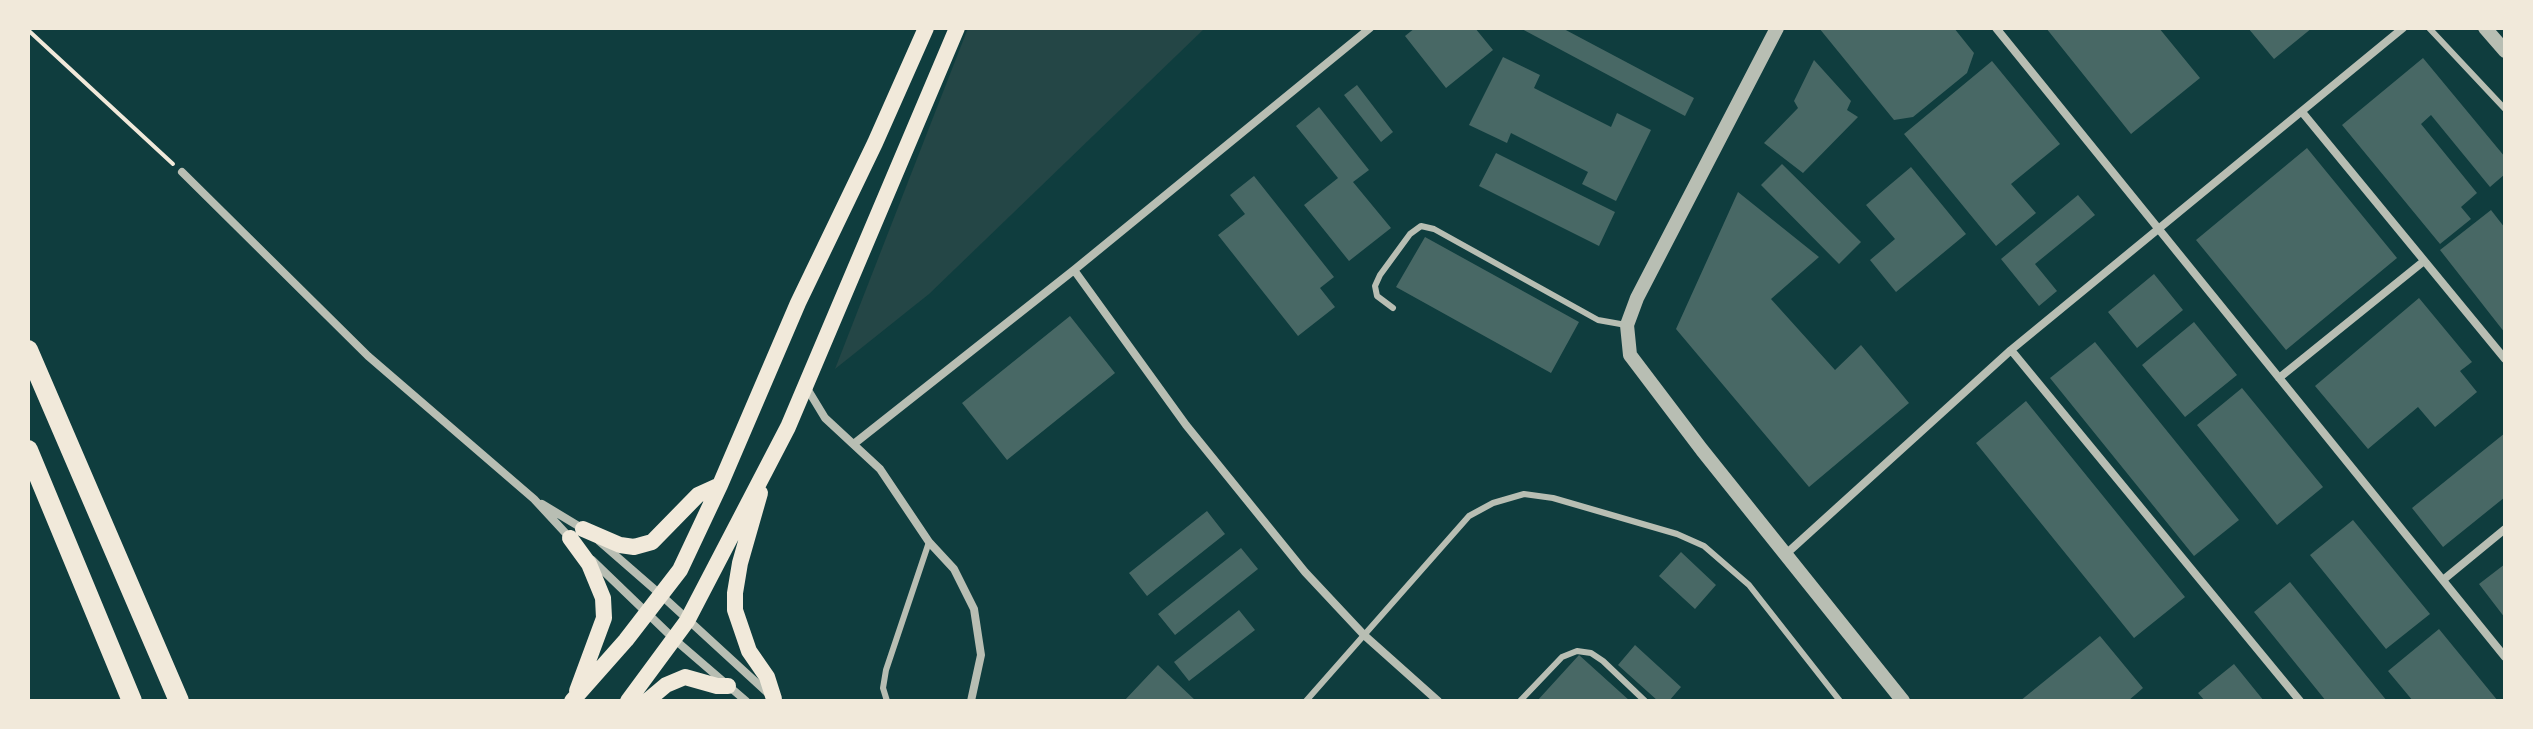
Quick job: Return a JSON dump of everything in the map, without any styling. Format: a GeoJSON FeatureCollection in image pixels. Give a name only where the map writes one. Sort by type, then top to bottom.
{"type":"FeatureCollection","features":[{"type":"Feature","properties":{"kind":"highway"},"geometry":{"type":"LineString","coordinates":[[28,350],[179,701]]}},
{"type":"Feature","properties":{"kind":"highway"},"geometry":{"type":"LineString","coordinates":[[28,450],[132,701]]}},
{"type":"Feature","properties":{"kind":"main road"},"geometry":{"type":"LineString","coordinates":[[573,700],[680,570],[798,303],[926,28]]}},
{"type":"Feature","properties":{"kind":"main road"},"geometry":{"type":"LineString","coordinates":[[628,701],[687,621],[788,427],[957,28]]}},
{"type":"Feature","properties":{"kind":"main road"},"geometry":{"type":"LineString","coordinates":[[764,474],[755,517],[740,563],[735,610],[749,651],[767,677],[776,700]]}},
{"type":"Feature","properties":{"kind":"main road"},"geometry":{"type":"LineString","coordinates":[[576,533],[634,547],[652,542],[698,495],[720,485]]}},
{"type":"Feature","properties":{"kind":"main road"},"geometry":{"type":"LineString","coordinates":[[573,700],[604,618],[603,598],[576,533]]}},
{"type":"Feature","properties":{"kind":"main road"},"geometry":{"type":"LineString","coordinates":[[647,701],[666,685],[685,677],[728,686]]}},
{"type":"Feature","properties":{"kind":"street"},"geometry":{"type":"LineString","coordinates":[[855,443],[1074,270],[1370,28]]}},
{"type":"Feature","properties":{"kind":"street"},"geometry":{"type":"LineString","coordinates":[[1777,28],[1656,259],[1627,325],[1630,355],[1903,701]]}},
{"type":"Feature","properties":{"kind":"street"},"geometry":{"type":"LineString","coordinates":[[1996,28],[2505,657]]}},
{"type":"Feature","properties":{"kind":"street"},"geometry":{"type":"LineString","coordinates":[[1786,554],[2011,350],[2403,28]]}},
{"type":"Feature","properties":{"kind":"street"},"geometry":{"type":"LineString","coordinates":[[2485,28],[2505,51]]}},
{"type":"Feature","properties":{"kind":"street"},"geometry":{"type":"LineString","coordinates":[[2302,112],[2505,359]]}},
{"type":"Feature","properties":{"kind":"street"},"geometry":{"type":"LineString","coordinates":[[182,172],[368,356],[534,499],[661,595],[776,700]]}},
{"type":"Feature","properties":{"kind":"street"},"geometry":{"type":"LineString","coordinates":[[2279,378],[2424,261]]}},
{"type":"Feature","properties":{"kind":"street"},"geometry":{"type":"LineString","coordinates":[[1074,270],[1196,437],[1305,572],[1364,635],[1438,701]]}},
{"type":"Feature","properties":{"kind":"street"},"geometry":{"type":"LineString","coordinates":[[2011,350],[2300,701]]}},
{"type":"Feature","properties":{"kind":"street"},"geometry":{"type":"LineString","coordinates":[[819,355],[808,390],[825,418],[880,469],[929,542],[954,569],[974,609],[981,655],[971,701]]}},
{"type":"Feature","properties":{"kind":"street"},"geometry":{"type":"LineString","coordinates":[[534,499],[576,533],[674,639],[746,701]]}},
{"type":"Feature","properties":{"kind":"street"},"geometry":{"type":"LineString","coordinates":[[2443,580],[2505,529]]}},
{"type":"Feature","properties":{"kind":"lane"},"geometry":{"type":"LineString","coordinates":[[2429,28],[2505,109]]}},
{"type":"Feature","properties":{"kind":"lane"},"geometry":{"type":"LineString","coordinates":[[1393,308],[1377,296],[1375,286],[1410,234],[1421,226],[1434,229],[1598,320],[1627,325]]}},
{"type":"Feature","properties":{"kind":"lane"},"geometry":{"type":"LineString","coordinates":[[1306,701],[1469,516],[1493,503],[1524,494],[1553,498],[1677,534],[1704,546],[1749,585],[1840,701]]}},
{"type":"Feature","properties":{"kind":"lane"},"geometry":{"type":"LineString","coordinates":[[887,701],[883,688],[886,670],[929,542]]}},
{"type":"Feature","properties":{"kind":"lane"},"geometry":{"type":"LineString","coordinates":[[1520,701],[1562,657],[1577,651],[1591,653],[1603,661],[1645,701]]}},
{"type":"Feature","properties":{"kind":"path"},"geometry":{"type":"LineString","coordinates":[[28,30],[182,172]]}},
{"type":"Feature","properties":{"kind":"shaded area"},"geometry":{"type":"Polygon","coordinates":[[[968,28],[1205,28],[929,294],[835,369],[968,28]]]}},
{"type":"Feature","properties":{"kind":"building"},"geometry":{"type":"Polygon","coordinates":[[[1415,28],[1475,28],[1493,50],[1446,88],[1405,36],[1415,28]]]}},
{"type":"Feature","properties":{"kind":"building"},"geometry":{"type":"Polygon","coordinates":[[[1520,28],[1562,28],[1694,98],[1685,116],[1520,28]]]}},
{"type":"Feature","properties":{"kind":"building"},"geometry":{"type":"Polygon","coordinates":[[[1819,28],[1954,28],[1974,53],[1967,73],[1913,117],[1894,120],[1819,28]]]}},
{"type":"Feature","properties":{"kind":"building"},"geometry":{"type":"Polygon","coordinates":[[[2046,28],[2159,28],[2200,78],[2131,134],[2046,28]]]}},
{"type":"Feature","properties":{"kind":"building"},"geometry":{"type":"Polygon","coordinates":[[[2248,28],[2312,28],[2274,59],[2248,28]]]}},
{"type":"Feature","properties":{"kind":"building"},"geometry":{"type":"Polygon","coordinates":[[[1503,57],[1540,75],[1534,88],[1611,127],[1617,113],[1651,130],[1616,201],[1582,184],[1588,172],[1511,133],[1507,143],[1469,125],[1503,57]]]}},
{"type":"Feature","properties":{"kind":"building"},"geometry":{"type":"Polygon","coordinates":[[[2423,58],[2505,157],[2505,174],[2490,187],[2431,115],[2421,124],[2477,193],[2461,207],[2471,219],[2440,244],[2342,125],[2423,58]]]}},
{"type":"Feature","properties":{"kind":"building"},"geometry":{"type":"Polygon","coordinates":[[[1814,60],[1851,101],[1847,110],[1858,117],[1803,173],[1764,143],[1798,108],[1794,101],[1814,60]]]}},
{"type":"Feature","properties":{"kind":"building"},"geometry":{"type":"Polygon","coordinates":[[[1992,61],[2060,144],[2011,184],[2036,213],[1996,246],[1904,134],[1992,61]]]}},
{"type":"Feature","properties":{"kind":"building"},"geometry":{"type":"Polygon","coordinates":[[[1357,85],[1393,132],[1381,142],[1344,95],[1357,85]]]}},
{"type":"Feature","properties":{"kind":"building"},"geometry":{"type":"Polygon","coordinates":[[[1319,107],[1369,170],[1353,182],[1391,228],[1349,261],[1304,205],[1338,178],[1296,126],[1319,107]]]}},
{"type":"Feature","properties":{"kind":"building"},"geometry":{"type":"Polygon","coordinates":[[[2307,148],[2397,258],[2286,350],[2196,240],[2307,148]]]}},
{"type":"Feature","properties":{"kind":"building"},"geometry":{"type":"Polygon","coordinates":[[[1496,153],[1615,212],[1599,246],[1479,186],[1496,153]]]}},
{"type":"Feature","properties":{"kind":"building"},"geometry":{"type":"Polygon","coordinates":[[[1782,164],[1861,242],[1839,264],[1761,185],[1782,164]]]}},
{"type":"Feature","properties":{"kind":"building"},"geometry":{"type":"Polygon","coordinates":[[[1911,167],[1966,234],[1896,292],[1870,260],[1895,239],[1866,205],[1911,167]]]}},
{"type":"Feature","properties":{"kind":"building"},"geometry":{"type":"Polygon","coordinates":[[[1254,176],[1334,277],[1320,288],[1335,307],[1298,336],[1218,235],[1245,214],[1230,195],[1254,176]]]}},
{"type":"Feature","properties":{"kind":"building"},"geometry":{"type":"Polygon","coordinates":[[[1738,192],[1819,257],[1771,299],[1835,370],[1861,345],[1909,403],[1809,487],[1676,329],[1738,192]]]}},
{"type":"Feature","properties":{"kind":"building"},"geometry":{"type":"Polygon","coordinates":[[[2078,195],[2095,215],[2035,264],[2057,291],[2039,306],[2001,259],[2078,195]]]}},
{"type":"Feature","properties":{"kind":"building"},"geometry":{"type":"Polygon","coordinates":[[[2491,210],[2505,228],[2505,333],[2440,250],[2491,210]]]}},
{"type":"Feature","properties":{"kind":"building"},"geometry":{"type":"Polygon","coordinates":[[[1425,237],[1579,322],[1551,373],[1396,287],[1425,237]]]}},
{"type":"Feature","properties":{"kind":"building"},"geometry":{"type":"Polygon","coordinates":[[[2154,274],[2183,310],[2137,348],[2108,312],[2154,274]]]}},
{"type":"Feature","properties":{"kind":"building"},"geometry":{"type":"Polygon","coordinates":[[[2419,298],[2472,362],[2460,371],[2477,392],[2435,427],[2418,407],[2368,449],[2315,386],[2419,298]]]}},
{"type":"Feature","properties":{"kind":"building"},"geometry":{"type":"Polygon","coordinates":[[[1070,316],[1115,373],[1007,460],[962,403],[1070,316]]]}},
{"type":"Feature","properties":{"kind":"building"},"geometry":{"type":"Polygon","coordinates":[[[2194,322],[2237,375],[2185,417],[2142,365],[2194,322]]]}},
{"type":"Feature","properties":{"kind":"building"},"geometry":{"type":"Polygon","coordinates":[[[2095,342],[2239,520],[2194,556],[2050,378],[2095,342]]]}},
{"type":"Feature","properties":{"kind":"building"},"geometry":{"type":"Polygon","coordinates":[[[2242,388],[2323,487],[2277,525],[2197,425],[2242,388]]]}},
{"type":"Feature","properties":{"kind":"building"},"geometry":{"type":"Polygon","coordinates":[[[2026,401],[2185,597],[2134,638],[1976,443],[2026,401]]]}},
{"type":"Feature","properties":{"kind":"building"},"geometry":{"type":"Polygon","coordinates":[[[2505,433],[2505,497],[2443,547],[2412,508],[2505,433]]]}},
{"type":"Feature","properties":{"kind":"building"},"geometry":{"type":"Polygon","coordinates":[[[1207,511],[1225,534],[1147,596],[1129,573],[1207,511]]]}},
{"type":"Feature","properties":{"kind":"building"},"geometry":{"type":"Polygon","coordinates":[[[2353,520],[2430,614],[2386,649],[2310,555],[2353,520]]]}},
{"type":"Feature","properties":{"kind":"building"},"geometry":{"type":"Polygon","coordinates":[[[1241,548],[1258,569],[1175,635],[1158,614],[1241,548]]]}},
{"type":"Feature","properties":{"kind":"building"},"geometry":{"type":"Polygon","coordinates":[[[1681,552],[1716,585],[1695,609],[1659,576],[1681,552]]]}},
{"type":"Feature","properties":{"kind":"building"},"geometry":{"type":"Polygon","coordinates":[[[2505,564],[2505,618],[2479,584],[2505,564]]]}},
{"type":"Feature","properties":{"kind":"building"},"geometry":{"type":"Polygon","coordinates":[[[2290,582],[2387,701],[2326,701],[2254,612],[2290,582]]]}},
{"type":"Feature","properties":{"kind":"building"},"geometry":{"type":"Polygon","coordinates":[[[1239,610],[1255,630],[1189,681],[1174,662],[1239,610]]]}},
{"type":"Feature","properties":{"kind":"building"},"geometry":{"type":"Polygon","coordinates":[[[2439,629],[2498,701],[2413,701],[2388,671],[2439,629]]]}},
{"type":"Feature","properties":{"kind":"building"},"geometry":{"type":"Polygon","coordinates":[[[2100,636],[2143,688],[2128,701],[2020,701],[2100,636]]]}},
{"type":"Feature","properties":{"kind":"building"},"geometry":{"type":"Polygon","coordinates":[[[1635,645],[1681,687],[1669,701],[1658,701],[1618,665],[1635,645]]]}},
{"type":"Feature","properties":{"kind":"building"},"geometry":{"type":"Polygon","coordinates":[[[1579,655],[1630,701],[1537,701],[1579,655]]]}},
{"type":"Feature","properties":{"kind":"building"},"geometry":{"type":"Polygon","coordinates":[[[2234,664],[2264,701],[2205,701],[2198,693],[2234,664]]]}},
{"type":"Feature","properties":{"kind":"building"},"geometry":{"type":"Polygon","coordinates":[[[1158,665],[1196,701],[1124,701],[1158,665]]]}}]}
